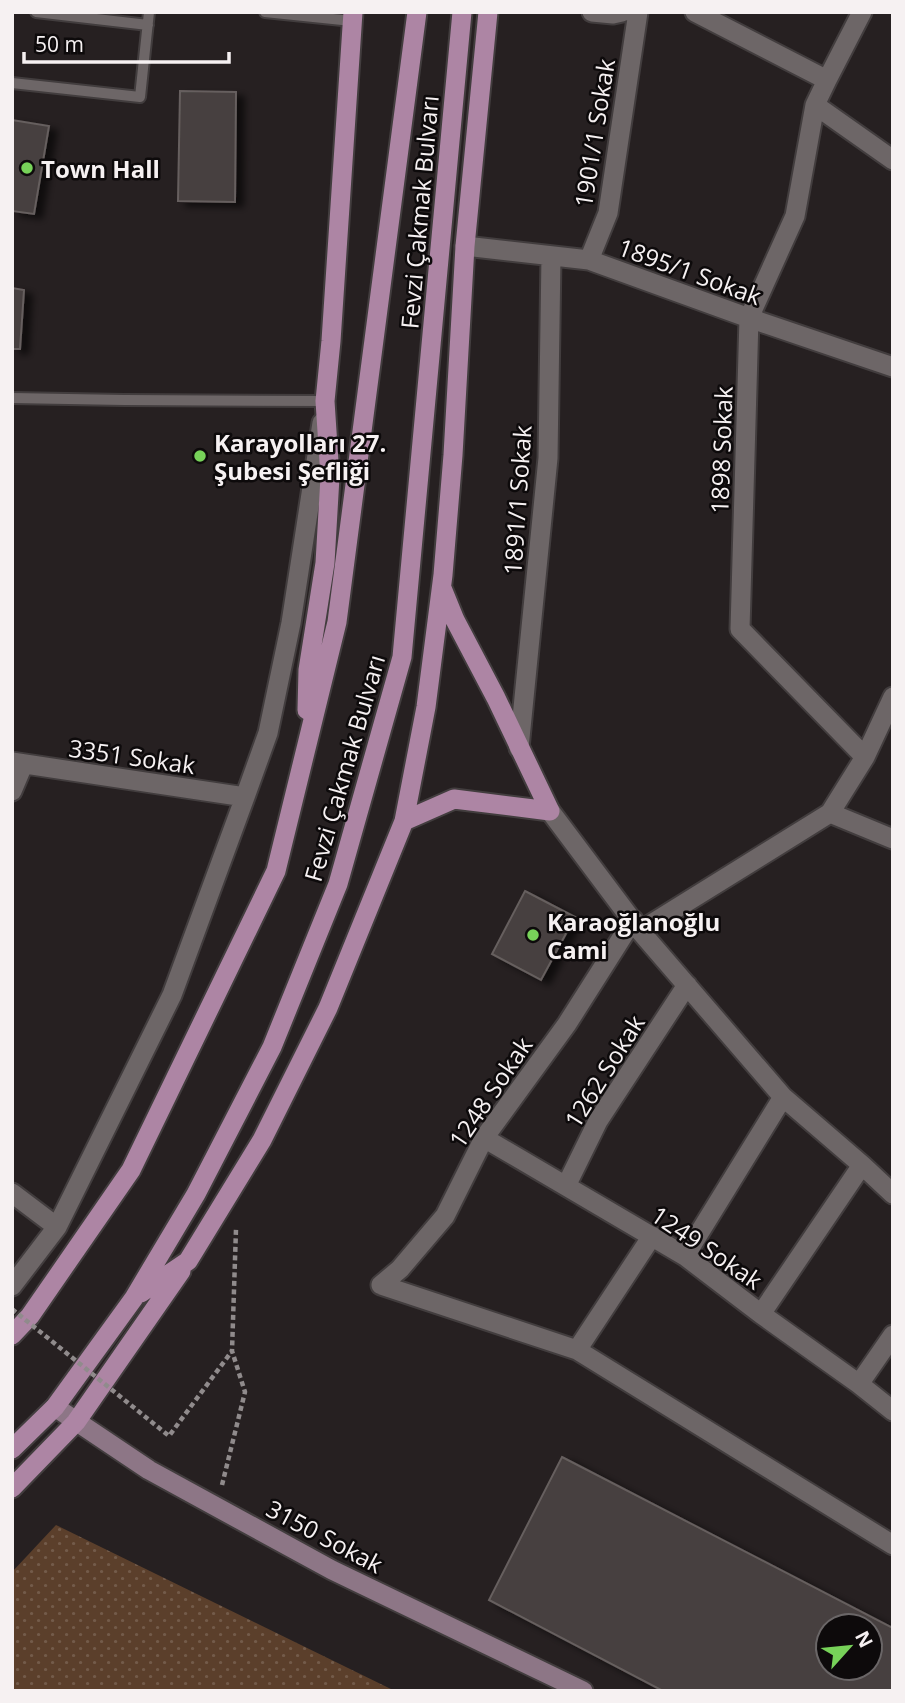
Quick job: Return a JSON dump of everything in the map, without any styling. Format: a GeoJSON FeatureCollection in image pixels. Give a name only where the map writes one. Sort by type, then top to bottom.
{"type":"FeatureCollection","features":[{"type":"Feature","properties":{"kind":"main road","name":"Fevzi Çakmak Bulvarı"},"geometry":{"type":"LineString","coordinates":[[12,1335],[30,1316],[131,1170],[276,872],[337,622],[417,12]]}},
{"type":"Feature","properties":{"kind":"main road","name":"Fevzi Çakmak Bulvarı"},"geometry":{"type":"LineString","coordinates":[[12,1449],[55,1407],[134,1298],[196,1194],[272,1047],[338,884],[402,657],[462,12]]}},
{"type":"Feature","properties":{"kind":"main road"},"geometry":{"type":"LineString","coordinates":[[12,1488],[76,1422],[188,1261],[262,1140],[328,1008],[404,821],[426,707],[441,586],[453,455],[465,246],[488,12]]}},
{"type":"Feature","properties":{"kind":"main road"},"geometry":{"type":"LineString","coordinates":[[306,746],[308,670],[325,563],[330,477],[325,401],[353,17]]}},
{"type":"Feature","properties":{"kind":"main road"},"geometry":{"type":"LineString","coordinates":[[441,586],[455,620],[550,811]]}},
{"type":"Feature","properties":{"kind":"main road"},"geometry":{"type":"LineString","coordinates":[[404,821],[454,799],[550,811]]}},
{"type":"Feature","properties":{"kind":"main road"},"geometry":{"type":"LineString","coordinates":[[134,1298],[188,1261]]}},
{"type":"Feature","properties":{"kind":"main road","name":"3150 Sokak"},"geometry":{"type":"LineString","coordinates":[[55,1407],[149,1470],[332,1570],[583,1691]]}},
{"type":"Feature","properties":{"kind":"street"},"geometry":{"type":"LineString","coordinates":[[592,12],[622,12]]}},
{"type":"Feature","properties":{"kind":"street","name":"1901/1 Sokak"},"geometry":{"type":"LineString","coordinates":[[589,260],[608,213],[638,12]]}},
{"type":"Feature","properties":{"kind":"street"},"geometry":{"type":"LineString","coordinates":[[695,12],[827,80]]}},
{"type":"Feature","properties":{"kind":"street","name":"1898 Sokak"},"geometry":{"type":"LineString","coordinates":[[862,12],[816,105],[795,216],[749,318],[740,629],[865,757]]}},
{"type":"Feature","properties":{"kind":"street"},"geometry":{"type":"LineString","coordinates":[[816,105],[893,160]]}},
{"type":"Feature","properties":{"kind":"street","name":"1895/1 Sokak"},"geometry":{"type":"LineString","coordinates":[[465,246],[589,260],[893,367]]}},
{"type":"Feature","properties":{"kind":"street","name":"1891/1 Sokak"},"geometry":{"type":"LineString","coordinates":[[519,748],[548,458],[551,256]]}},
{"type":"Feature","properties":{"kind":"street"},"geometry":{"type":"LineString","coordinates":[[12,1286],[57,1227],[172,995],[246,797],[268,733],[288,636],[325,401]]}},
{"type":"Feature","properties":{"kind":"street"},"geometry":{"type":"LineString","coordinates":[[636,926],[830,813],[865,757],[893,697]]}},
{"type":"Feature","properties":{"kind":"street"},"geometry":{"type":"LineString","coordinates":[[12,791],[18,764]]}},
{"type":"Feature","properties":{"kind":"street","name":"3351 Sokak"},"geometry":{"type":"LineString","coordinates":[[18,764],[246,797]]}},
{"type":"Feature","properties":{"kind":"street"},"geometry":{"type":"LineString","coordinates":[[550,811],[636,926],[783,1097],[893,1194]]}},
{"type":"Feature","properties":{"kind":"street"},"geometry":{"type":"LineString","coordinates":[[830,813],[893,839]]}},
{"type":"Feature","properties":{"kind":"street","name":"1248 Sokak"},"geometry":{"type":"LineString","coordinates":[[577,1350],[381,1285],[400,1269],[445,1216],[484,1138],[636,926]]}},
{"type":"Feature","properties":{"kind":"street","name":"1262 Sokak"},"geometry":{"type":"LineString","coordinates":[[566,1186],[598,1121],[687,985]]}},
{"type":"Feature","properties":{"kind":"street"},"geometry":{"type":"LineString","coordinates":[[685,1256],[783,1097]]}},
{"type":"Feature","properties":{"kind":"street","name":"1249 Sokak"},"geometry":{"type":"LineString","coordinates":[[484,1138],[685,1256],[893,1411]]}},
{"type":"Feature","properties":{"kind":"street"},"geometry":{"type":"LineString","coordinates":[[761,1314],[862,1165]]}},
{"type":"Feature","properties":{"kind":"street"},"geometry":{"type":"LineString","coordinates":[[12,1193],[57,1227]]}},
{"type":"Feature","properties":{"kind":"street"},"geometry":{"type":"LineString","coordinates":[[652,1236],[577,1350],[893,1545]]}},
{"type":"Feature","properties":{"kind":"street"},"geometry":{"type":"LineString","coordinates":[[859,1384],[893,1335]]}},
{"type":"Feature","properties":{"kind":"lane"},"geometry":{"type":"LineString","coordinates":[[36,12],[148,25]]}},
{"type":"Feature","properties":{"kind":"lane"},"geometry":{"type":"LineString","coordinates":[[12,83],[140,97],[149,12]]}},
{"type":"Feature","properties":{"kind":"lane"},"geometry":{"type":"LineString","coordinates":[[265,12],[353,17]]}},
{"type":"Feature","properties":{"kind":"lane"},"geometry":{"type":"LineString","coordinates":[[12,398],[325,401]]}},
{"type":"Feature","properties":{"kind":"path"},"geometry":{"type":"LineString","coordinates":[[216,1506],[245,1392],[232,1351],[237,1219]]}},
{"type":"Feature","properties":{"kind":"path"},"geometry":{"type":"LineString","coordinates":[[12,1309],[169,1436],[232,1351]]}},
{"type":"Feature","properties":{"kind":"shaded area"},"geometry":{"type":"Polygon","coordinates":[[[56,1525],[395,1691],[12,1691],[12,1572],[56,1525]]]}},
{"type":"Feature","properties":{"kind":"building"},"geometry":{"type":"Polygon","coordinates":[[[180,91],[236,92],[235,202],[178,201],[180,91]]]}},
{"type":"Feature","properties":{"kind":"building","name":"Town Hall"},"geometry":{"type":"Polygon","coordinates":[[[12,120],[49,126],[34,214],[12,211],[12,120]]]}},
{"type":"Feature","properties":{"kind":"building"},"geometry":{"type":"Polygon","coordinates":[[[12,288],[24,290],[20,349],[12,349],[12,288]]]}},
{"type":"Feature","properties":{"kind":"building","name":"Karaoğlanoğlu Cami"},"geometry":{"type":"Polygon","coordinates":[[[525,891],[575,917],[541,980],[492,954],[525,891]]]}},
{"type":"Feature","properties":{"kind":"building"},"geometry":{"type":"Polygon","coordinates":[[[562,1457],[862,1612],[814,1612],[814,1682],[884,1682],[884,1623],[893,1628],[893,1691],[663,1691],[489,1600],[562,1457]]]}},
{"type":"Feature","properties":{"kind":"place","name":"Town Hall"},"geometry":{"type":"Point","coordinates":[27,168]}},
{"type":"Feature","properties":{"kind":"place","name":"Karayolları 27. Şubesi Şefliği"},"geometry":{"type":"Point","coordinates":[200,456]}},
{"type":"Feature","properties":{"kind":"place","name":"Karaoğlanoğlu Cami"},"geometry":{"type":"Point","coordinates":[533,935]}}]}
